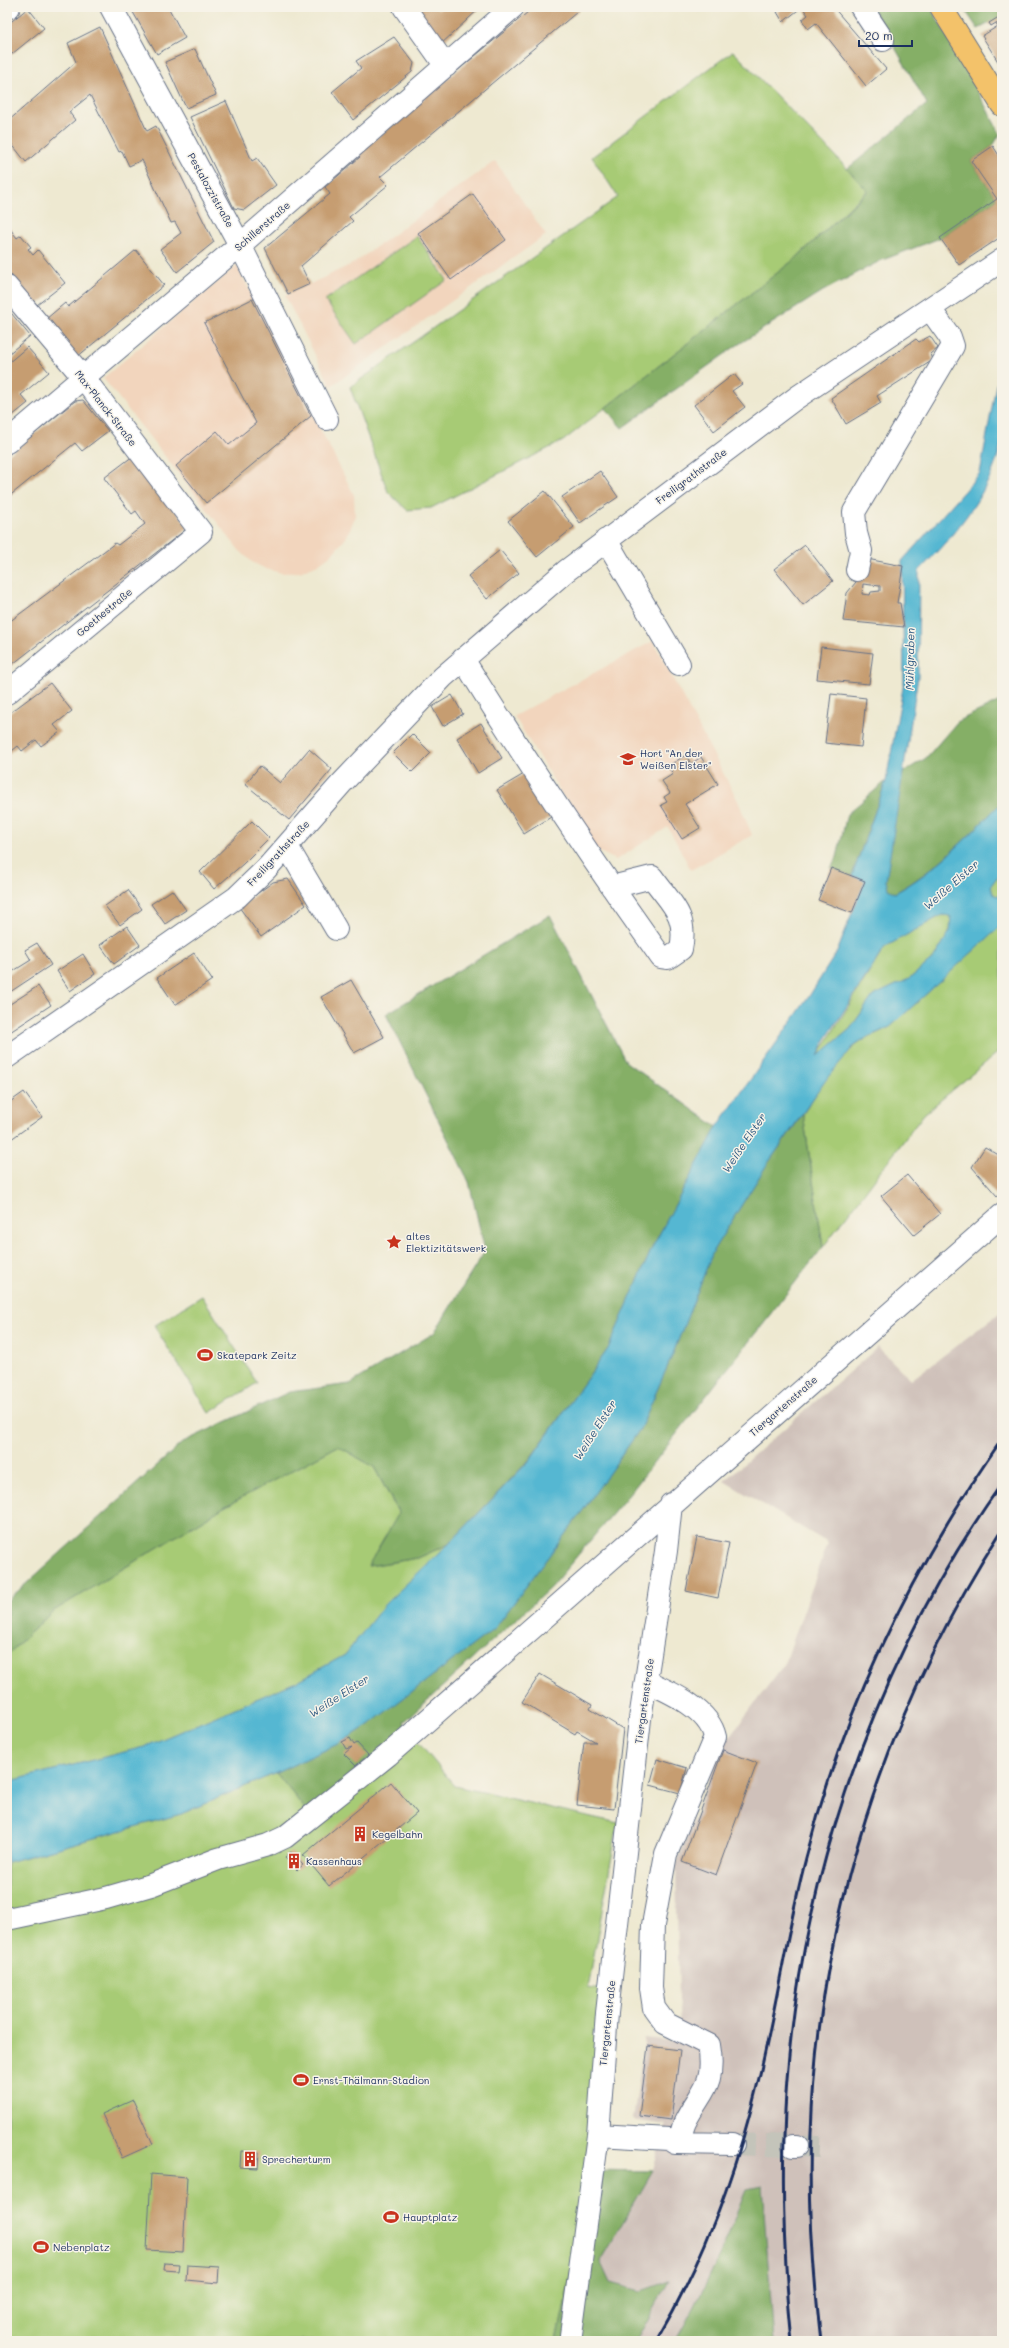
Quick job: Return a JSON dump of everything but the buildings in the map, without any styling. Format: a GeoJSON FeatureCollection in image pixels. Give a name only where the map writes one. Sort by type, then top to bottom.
{"type":"FeatureCollection","features":[{"type":"Feature","properties":{"kind":"main road"},"geometry":{"type":"LineString","coordinates":[[941,7],[1002,105]]}},
{"type":"Feature","properties":{"kind":"street","name":"Pestalozzistraße"},"geometry":{"type":"LineString","coordinates":[[111,7],[240,245],[327,419]]}},
{"type":"Feature","properties":{"kind":"street"},"geometry":{"type":"LineString","coordinates":[[404,7],[446,66]]}},
{"type":"Feature","properties":{"kind":"street","name":"Schillerstraße"},"geometry":{"type":"LineString","coordinates":[[7,442],[240,245],[513,7]]}},
{"type":"Feature","properties":{"kind":"street"},"geometry":{"type":"LineString","coordinates":[[862,7],[883,40]]}},
{"type":"Feature","properties":{"kind":"street","name":"Freiligrathstraße"},"geometry":{"type":"LineString","coordinates":[[7,1057],[237,897],[287,846],[341,784],[414,706],[463,659],[566,571],[796,398],[1002,260]]}},
{"type":"Feature","properties":{"kind":"street","name":"Max-Planck-Straße"},"geometry":{"type":"LineString","coordinates":[[7,286],[83,377],[201,532]]}},
{"type":"Feature","properties":{"kind":"street"},"geometry":{"type":"LineString","coordinates":[[857,570],[860,551],[856,533],[854,512],[953,346],[950,337],[930,309]]}},
{"type":"Feature","properties":{"kind":"street","name":"Goethestraße"},"geometry":{"type":"LineString","coordinates":[[9,687],[201,532]]}},
{"type":"Feature","properties":{"kind":"street"},"geometry":{"type":"LineString","coordinates":[[606,540],[679,664]]}},
{"type":"Feature","properties":{"kind":"street"},"geometry":{"type":"LineString","coordinates":[[463,659],[508,731],[612,887]]}},
{"type":"Feature","properties":{"kind":"street"},"geometry":{"type":"LineString","coordinates":[[287,846],[336,929]]}},
{"type":"Feature","properties":{"kind":"street","name":"Tiergartenstraße"},"geometry":{"type":"LineString","coordinates":[[571,2335],[598,2135],[607,2013],[646,1681],[666,1551],[671,1504],[1002,1215]]}},
{"type":"Feature","properties":{"kind":"street"},"geometry":{"type":"LineString","coordinates":[[7,1919],[106,1898],[150,1885],[218,1859],[268,1845],[285,1837],[388,1755],[671,1504]]}},
{"type":"Feature","properties":{"kind":"street"},"geometry":{"type":"LineString","coordinates":[[646,1681],[682,1698],[706,1720],[713,1729],[715,1737],[666,1854],[653,1925],[650,1988],[654,2008],[665,2023],[709,2045],[712,2060],[711,2076],[704,2094],[685,2122],[678,2143]]}},
{"type":"Feature","properties":{"kind":"street"},"geometry":{"type":"LineString","coordinates":[[598,2135],[669,2139],[678,2143],[733,2144]]}},
{"type":"Feature","properties":{"kind":"shaded area"},"geometry":{"type":"Polygon","coordinates":[[[495,161],[546,235],[331,386],[285,296],[354,263],[495,161]]]}},
{"type":"Feature","properties":{"kind":"shaded area"},"geometry":{"type":"Polygon","coordinates":[[[237,266],[354,495],[355,517],[346,538],[332,554],[318,564],[300,572],[282,573],[266,569],[252,562],[239,550],[103,378],[237,266]]]}},
{"type":"Feature","properties":{"kind":"shaded area","name":"Hort \"An der Weißen Elster\""},"geometry":{"type":"Polygon","coordinates":[[[653,641],[738,801],[752,835],[691,870],[668,827],[616,860],[596,850],[514,716],[653,641]]]}},
{"type":"Feature","properties":{"kind":"shaded area"},"geometry":{"type":"Polygon","coordinates":[[[1002,1311],[1002,2341],[774,2341],[761,2187],[747,2189],[724,2248],[696,2305],[676,2341],[636,2341],[668,2282],[641,2291],[609,2283],[600,2261],[653,2171],[665,2125],[633,2120],[645,2038],[680,2042],[676,1866],[722,1747],[785,1663],[828,1543],[724,1481],[878,1347],[911,1380],[1002,1311]]]}},
{"type":"Feature","properties":{"kind":"green space"},"geometry":{"type":"Polygon","coordinates":[[[872,7],[930,7],[961,59],[1000,134],[993,146],[971,161],[997,199],[940,238],[880,261],[823,291],[736,346],[622,428],[605,408],[795,259],[868,191],[847,169],[927,104],[872,7]]]}},
{"type":"Feature","properties":{"kind":"green space"},"geometry":{"type":"Polygon","coordinates":[[[963,7],[1002,7],[1002,17],[978,29],[963,7]]]}},
{"type":"Feature","properties":{"kind":"green space"},"geometry":{"type":"Polygon","coordinates":[[[733,51],[868,190],[795,259],[563,441],[431,508],[407,510],[388,492],[350,387],[618,197],[592,157],[733,51]]]}},
{"type":"Feature","properties":{"kind":"green space"},"geometry":{"type":"Polygon","coordinates":[[[417,236],[447,280],[356,344],[325,300],[417,236]]]}},
{"type":"Feature","properties":{"kind":"green space"},"geometry":{"type":"Polygon","coordinates":[[[1002,700],[1002,802],[965,839],[925,874],[895,893],[888,890],[886,881],[902,773],[926,758],[958,721],[1002,700]]]}},
{"type":"Feature","properties":{"kind":"green space"},"geometry":{"type":"Polygon","coordinates":[[[886,781],[852,876],[831,868],[837,857],[847,814],[886,781]]]}},
{"type":"Feature","properties":{"kind":"green space"},"geometry":{"type":"Polygon","coordinates":[[[1002,871],[1002,894],[997,896],[993,894],[991,885],[1002,871]]]}},
{"type":"Feature","properties":{"kind":"green space"},"geometry":{"type":"Polygon","coordinates":[[[550,915],[626,1062],[717,1127],[653,1246],[608,1349],[529,1460],[449,1544],[418,1558],[368,1566],[399,1513],[374,1467],[338,1446],[224,1507],[52,1612],[7,1655],[7,1601],[183,1442],[289,1392],[350,1384],[434,1333],[485,1251],[469,1182],[386,1014],[550,915]]]}},
{"type":"Feature","properties":{"kind":"green space"},"geometry":{"type":"Polygon","coordinates":[[[942,915],[952,916],[950,931],[934,958],[909,979],[873,996],[850,1029],[817,1057],[885,947],[942,915]]]}},
{"type":"Feature","properties":{"kind":"green space"},"geometry":{"type":"Polygon","coordinates":[[[1002,925],[1002,1049],[924,1114],[823,1247],[803,1114],[826,1079],[846,1054],[863,1041],[890,1027],[1002,925]]]}},
{"type":"Feature","properties":{"kind":"green space"},"geometry":{"type":"Polygon","coordinates":[[[803,1114],[823,1247],[631,1492],[551,1587],[404,1722],[417,1741],[318,1825],[276,1773],[342,1742],[367,1726],[495,1628],[583,1510],[640,1429],[672,1356],[714,1249],[766,1166],[803,1114]]]}},
{"type":"Feature","properties":{"kind":"green space","name":"Skatepark Zeitz"},"geometry":{"type":"Polygon","coordinates":[[[202,1296],[257,1383],[209,1413],[154,1326],[202,1296]]]}},
{"type":"Feature","properties":{"kind":"green space"},"geometry":{"type":"Polygon","coordinates":[[[338,1446],[374,1467],[399,1514],[369,1566],[418,1558],[449,1544],[385,1604],[345,1655],[296,1682],[144,1747],[7,1782],[7,1655],[52,1612],[224,1507],[338,1446]]]}},
{"type":"Feature","properties":{"kind":"green space","name":"Ernst-Thälmann-Stadion"},"geometry":{"type":"Polygon","coordinates":[[[417,1741],[455,1786],[618,1823],[588,1988],[603,1990],[577,2246],[557,2341],[7,2341],[7,1862],[181,1814],[276,1773],[318,1825],[417,1741]]]}},
{"type":"Feature","properties":{"kind":"green space"},"geometry":{"type":"Polygon","coordinates":[[[587,2170],[653,2171],[600,2261],[610,2283],[641,2291],[669,2281],[636,2341],[557,2341],[577,2246],[587,2170]]]}},
{"type":"Feature","properties":{"kind":"green space"},"geometry":{"type":"Polygon","coordinates":[[[762,2186],[774,2341],[676,2341],[714,2266],[747,2189],[762,2186]]]}},
{"type":"Feature","properties":{"kind":"water"},"geometry":{"type":"Polygon","coordinates":[[[1002,374],[1003,430],[997,458],[990,476],[971,510],[946,542],[919,571],[918,677],[886,881],[888,889],[895,893],[925,874],[952,852],[1002,802],[1002,871],[991,885],[993,894],[997,896],[1002,894],[1002,925],[890,1027],[868,1037],[853,1047],[828,1077],[766,1166],[714,1249],[672,1356],[640,1429],[583,1510],[495,1628],[367,1726],[342,1742],[276,1773],[181,1814],[7,1862],[7,1782],[144,1747],[296,1682],[345,1655],[385,1604],[449,1544],[529,1461],[608,1349],[653,1246],[717,1127],[808,998],[838,950],[864,881],[852,876],[886,781],[904,682],[902,561],[980,473],[996,385],[1002,374]],[[942,915],[885,947],[825,1040],[818,1056],[850,1029],[873,996],[909,979],[934,958],[950,931],[951,916],[942,915]]]}},
{"type":"Feature","properties":{"kind":"tunnel"},"geometry":{"type":"LineString","coordinates":[[733,2144],[793,2146]]}},
{"type":"Feature","properties":{"kind":"tunnel"},"geometry":{"type":"LineString","coordinates":[[797,2146],[820,2147]]}},
{"type":"Feature","properties":{"kind":"railway"},"geometry":{"type":"LineString","coordinates":[[656,2341],[674,2310],[704,2246],[718,2213],[741,2146],[759,2078],[799,1885],[822,1802],[840,1747],[861,1693],[911,1588],[939,1537],[1002,1439]]}},
{"type":"Feature","properties":{"kind":"railway"},"geometry":{"type":"LineString","coordinates":[[792,2341],[785,2239],[783,2188],[784,2137],[790,2050],[802,1964],[820,1878],[845,1794],[876,1712],[912,1632],[954,1556],[1002,1483]]}},
{"type":"Feature","properties":{"kind":"railway"},"geometry":{"type":"LineString","coordinates":[[821,2341],[812,2237],[810,2185],[811,2133],[816,2053],[827,1974],[844,1896],[866,1819],[892,1743],[924,1670],[961,1599],[1002,1530]]}},
{"type":"Feature","properties":{"kind":"place","name":"Hort \"An der Weißen Elster\""},"geometry":{"type":"Point","coordinates":[628,759]}},
{"type":"Feature","properties":{"kind":"place","name":"altes Elektizitätswerk"},"geometry":{"type":"Point","coordinates":[394,1242]}},
{"type":"Feature","properties":{"kind":"place","name":"Skatepark Zeitz"},"geometry":{"type":"Point","coordinates":[205,1355]}},
{"type":"Feature","properties":{"kind":"place","name":"Kegelbahn"},"geometry":{"type":"Point","coordinates":[360,1834]}},
{"type":"Feature","properties":{"kind":"place","name":"Kassenhaus"},"geometry":{"type":"Point","coordinates":[294,1861]}},
{"type":"Feature","properties":{"kind":"place","name":"Ernst-Thälmann-Stadion"},"geometry":{"type":"Point","coordinates":[301,2080]}},
{"type":"Feature","properties":{"kind":"place","name":"Sprecherturm"},"geometry":{"type":"Point","coordinates":[250,2159]}},
{"type":"Feature","properties":{"kind":"place","name":"Hauptplatz"},"geometry":{"type":"Point","coordinates":[391,2217]}},
{"type":"Feature","properties":{"kind":"place","name":"Nebenplatz"},"geometry":{"type":"Point","coordinates":[41,2247]}},
{"type":"Feature","properties":{"kind":"water label","name":"Mühlgraben"},"geometry":{"type":"Point","coordinates":[910,659]}},
{"type":"Feature","properties":{"kind":"water label","name":"Weiße Elster"},"geometry":{"type":"Point","coordinates":[951,885]}},
{"type":"Feature","properties":{"kind":"water label","name":"Weiße Elster"},"geometry":{"type":"Point","coordinates":[744,1143]}},
{"type":"Feature","properties":{"kind":"water label","name":"Weiße Elster"},"geometry":{"type":"Point","coordinates":[595,1430]}},
{"type":"Feature","properties":{"kind":"water label","name":"Weiße Elster"},"geometry":{"type":"Point","coordinates":[339,1696]}}]}
